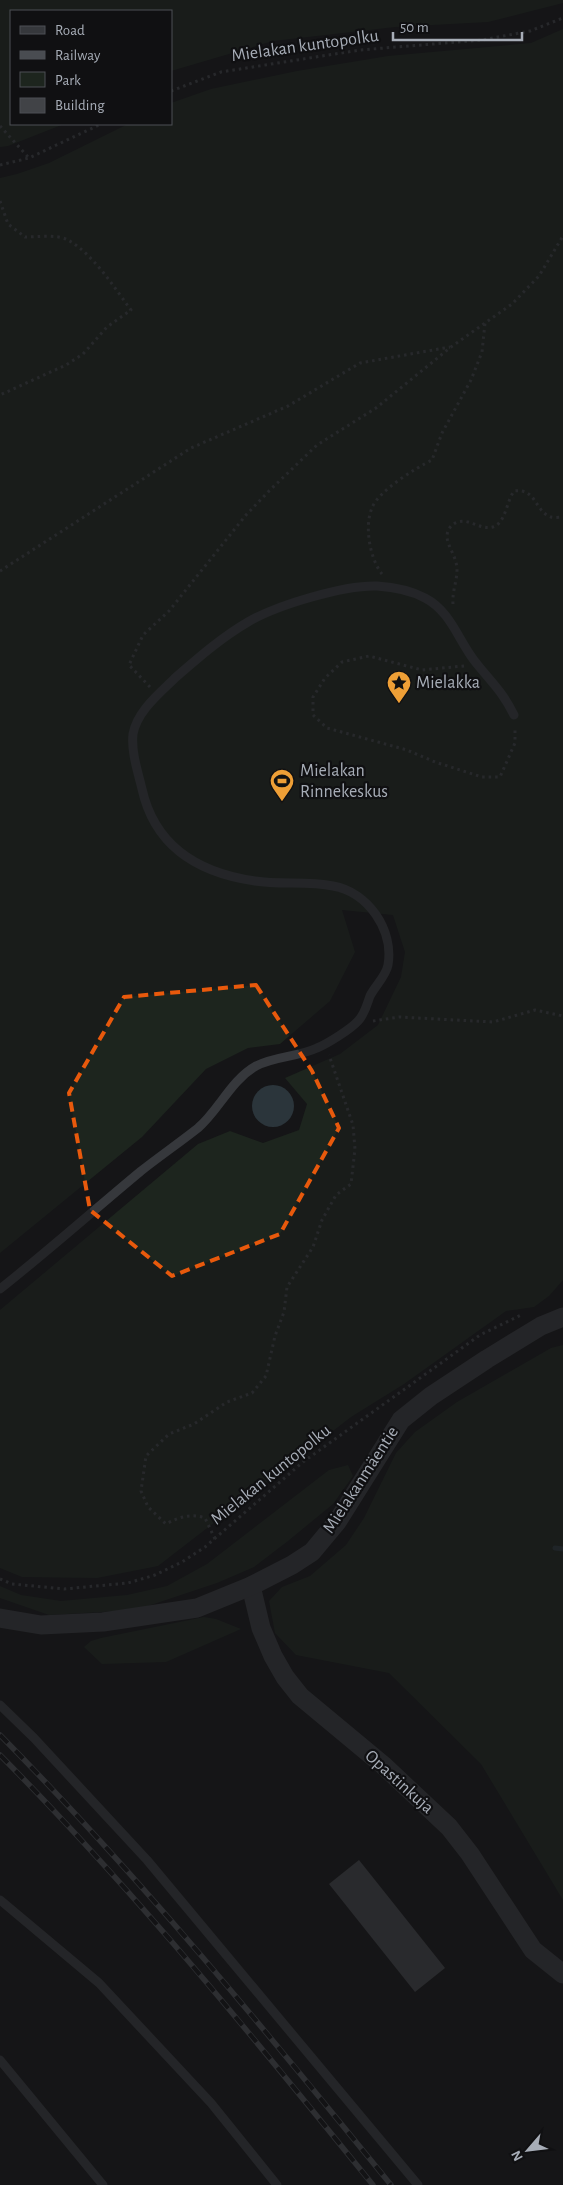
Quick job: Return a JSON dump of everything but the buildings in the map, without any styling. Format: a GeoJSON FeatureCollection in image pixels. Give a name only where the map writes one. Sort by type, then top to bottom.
{"type":"FeatureCollection","features":[{"type":"Feature","properties":{"kind":"street","name":"Mielakanmäentie"},"geometry":{"type":"LineString","coordinates":[[0,1618],[41,1625],[103,1622],[197,1608],[251,1586],[292,1566],[312,1552],[338,1522],[401,1420],[431,1396],[487,1359],[541,1326],[563,1318]]}},
{"type":"Feature","properties":{"kind":"street","name":"Opastinkuja"},"geometry":{"type":"LineString","coordinates":[[251,1586],[261,1628],[273,1656],[285,1677],[300,1696],[382,1765],[449,1828],[470,1854],[533,1950],[563,1974]]}},
{"type":"Feature","properties":{"kind":"lane"},"geometry":{"type":"LineString","coordinates":[[0,1289],[143,1170],[202,1125],[244,1074],[258,1065],[317,1048],[357,1023],[364,1013],[372,992],[388,968],[388,948],[384,928],[371,908],[355,895],[335,886],[254,881],[206,869],[186,858],[166,839],[154,822],[145,802],[135,758],[133,732],[140,715],[157,695],[226,636],[251,620],[289,604],[317,596],[376,586],[402,590],[423,597],[437,606],[450,622],[477,664],[504,694],[514,715]]}},
{"type":"Feature","properties":{"kind":"lane"},"geometry":{"type":"LineString","coordinates":[[0,1705],[34,1738],[147,1860],[418,2185]]}},
{"type":"Feature","properties":{"kind":"lane"},"geometry":{"type":"LineString","coordinates":[[0,1900],[99,1983],[211,2103],[277,2185]]}},
{"type":"Feature","properties":{"kind":"lane"},"geometry":{"type":"LineString","coordinates":[[0,2060],[103,2185]]}},
{"type":"Feature","properties":{"kind":"path","name":"Mielakan kuntopolku"},"geometry":{"type":"LineString","coordinates":[[172,91],[221,72],[360,50],[482,40],[530,32],[563,18]]}},
{"type":"Feature","properties":{"kind":"path"},"geometry":{"type":"LineString","coordinates":[[0,165],[29,158],[99,125]]}},
{"type":"Feature","properties":{"kind":"path"},"geometry":{"type":"LineString","coordinates":[[0,126],[29,158]]}},
{"type":"Feature","properties":{"kind":"path"},"geometry":{"type":"LineString","coordinates":[[0,201],[8,224],[24,237],[43,236],[67,239],[97,265],[131,310],[107,327],[83,354],[66,365],[0,395]]}},
{"type":"Feature","properties":{"kind":"path"},"geometry":{"type":"LineString","coordinates":[[157,695],[129,665],[143,635],[169,611],[246,515],[317,445],[376,408],[451,347],[512,304],[539,276],[563,236]]}},
{"type":"Feature","properties":{"kind":"path"},"geometry":{"type":"LineString","coordinates":[[402,590],[385,578],[375,566],[368,536],[372,507],[390,488],[416,468],[432,460],[442,434],[471,380],[482,352],[485,323]]}},
{"type":"Feature","properties":{"kind":"path"},"geometry":{"type":"LineString","coordinates":[[0,571],[191,448],[288,406],[360,364],[451,347]]}},
{"type":"Feature","properties":{"kind":"path"},"geometry":{"type":"LineString","coordinates":[[450,622],[454,610],[453,597],[457,571],[456,559],[447,536],[450,527],[456,521],[465,521],[487,528],[496,526],[502,520],[508,500],[514,491],[522,490],[530,494],[538,506],[551,517],[563,517]]}},
{"type":"Feature","properties":{"kind":"path"},"geometry":{"type":"LineString","coordinates":[[477,664],[422,670],[369,656],[342,662],[325,678],[313,697],[313,715],[327,728],[399,747],[482,777],[500,777],[515,743],[514,715]]}},
{"type":"Feature","properties":{"kind":"path"},"geometry":{"type":"LineString","coordinates":[[357,1023],[399,1017],[493,1022],[535,1010],[563,1016]]}},
{"type":"Feature","properties":{"kind":"path"},"geometry":{"type":"LineString","coordinates":[[215,1539],[205,1518],[195,1515],[177,1518],[166,1524],[148,1507],[141,1491],[144,1465],[146,1456],[168,1434],[194,1424],[228,1402],[252,1393],[266,1376],[275,1336],[284,1312],[287,1286],[313,1247],[322,1220],[336,1195],[351,1184],[355,1149],[353,1125],[339,1078],[324,1044]]}},
{"type":"Feature","properties":{"kind":"path","name":"Mielakan kuntopolku"},"geometry":{"type":"LineString","coordinates":[[0,1579],[12,1584],[64,1589],[128,1583],[155,1575],[182,1562],[215,1539],[303,1462],[480,1335],[528,1312]]}},
{"type":"Feature","properties":{"kind":"highlighted area"},"geometry":{"type":"Polygon","coordinates":[[[256,985],[312,1071],[339,1128],[280,1234],[172,1276],[90,1210],[69,1093],[124,997],[256,985]]]}},
{"type":"Feature","properties":{"kind":"green space"},"geometry":{"type":"Polygon","coordinates":[[[0,0],[563,0],[563,3],[488,22],[395,27],[273,41],[172,71],[172,10],[10,10],[10,125],[61,125],[8,146],[0,147],[0,0]]]}},
{"type":"Feature","properties":{"kind":"green space"},"geometry":{"type":"Polygon","coordinates":[[[563,29],[563,1280],[549,1296],[534,1307],[506,1311],[404,1384],[351,1417],[158,1566],[97,1578],[22,1577],[0,1568],[0,1310],[198,1144],[230,1131],[263,1143],[299,1130],[307,1104],[285,1078],[340,1054],[378,1025],[401,977],[405,952],[393,915],[342,910],[355,952],[330,1001],[280,1044],[248,1048],[206,1069],[142,1137],[0,1253],[0,178],[49,163],[126,125],[172,125],[172,103],[211,89],[297,71],[388,56],[531,43],[563,29]]]}},
{"type":"Feature","properties":{"kind":"green space"},"geometry":{"type":"Polygon","coordinates":[[[563,1345],[563,1900],[481,1764],[389,1673],[296,1655],[275,1633],[269,1601],[282,1587],[310,1576],[346,1545],[364,1518],[396,1453],[415,1432],[457,1402],[551,1348],[563,1345]]]}},
{"type":"Feature","properties":{"kind":"green space"},"geometry":{"type":"Polygon","coordinates":[[[348,1465],[353,1476],[333,1504],[254,1567],[217,1583],[136,1610],[49,1615],[0,1598],[0,1586],[21,1595],[61,1601],[127,1595],[167,1586],[207,1564],[329,1470],[348,1465]]]}},
{"type":"Feature","properties":{"kind":"green space"},"geometry":{"type":"Polygon","coordinates":[[[204,1617],[216,1619],[241,1629],[166,1662],[102,1664],[84,1647],[91,1641],[101,1638],[204,1617]]]}},
{"type":"Feature","properties":{"kind":"shaded area"},"geometry":{"type":"Polygon","coordinates":[[[277,1085],[285,1088],[291,1094],[294,1106],[291,1118],[285,1124],[269,1127],[261,1124],[255,1118],[252,1102],[255,1094],[261,1088],[277,1085]]]}},
{"type":"Feature","properties":{"kind":"waterway"},"geometry":{"type":"LineString","coordinates":[[555,1548],[563,1549]]}},
{"type":"Feature","properties":{"kind":"railway"},"geometry":{"type":"LineString","coordinates":[[0,1735],[103,1844],[201,1955],[391,2185]]}},
{"type":"Feature","properties":{"kind":"railway"},"geometry":{"type":"LineString","coordinates":[[0,1755],[50,1806],[146,1912],[238,2020],[373,2185]]}},
{"type":"Feature","properties":{"kind":"place","name":"Mielakka"},"geometry":{"type":"Point","coordinates":[399,704]}},
{"type":"Feature","properties":{"kind":"place","name":"Mielakan Rinnekeskus"},"geometry":{"type":"Point","coordinates":[282,802]}}]}
